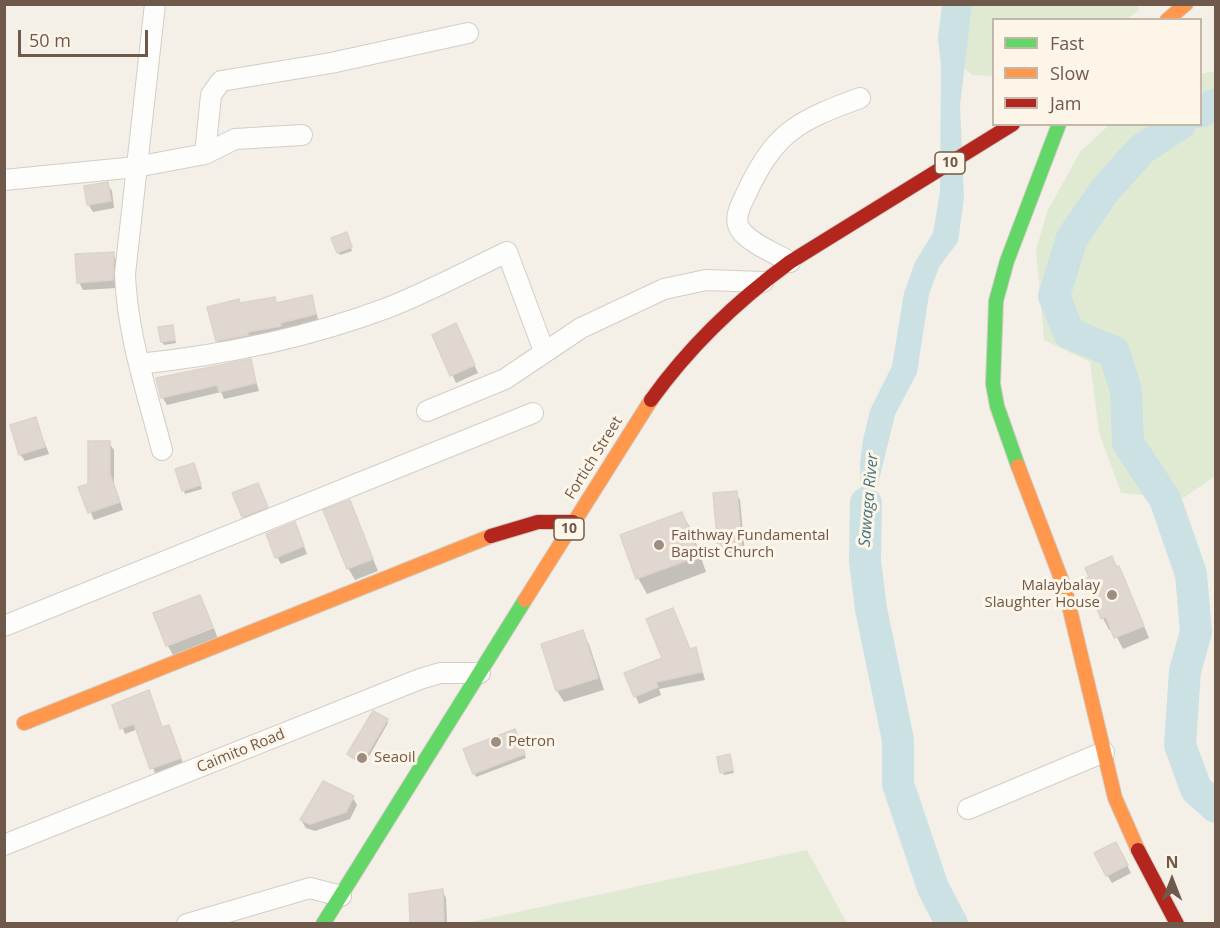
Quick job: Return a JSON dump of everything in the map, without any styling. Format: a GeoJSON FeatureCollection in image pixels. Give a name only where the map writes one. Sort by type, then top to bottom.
{"type":"FeatureCollection","features":[{"type":"Feature","properties":{"kind":"main road"},"geometry":{"type":"LineString","coordinates":[[1169,18],[1186,4]]}},
{"type":"Feature","properties":{"kind":"main road","name":"Fortich Street"},"geometry":{"type":"LineString","coordinates":[[323,924],[640,414],[673,369],[730,310],[790,261],[1010,126]]}},
{"type":"Feature","properties":{"kind":"main road"},"geometry":{"type":"LineString","coordinates":[[1058,126],[1007,261],[996,301],[993,384],[997,406],[1008,440],[1065,589],[1115,798],[1147,870],[1177,924]]}},
{"type":"Feature","properties":{"kind":"main road"},"geometry":{"type":"LineString","coordinates":[[24,723],[498,533],[538,522],[573,522]]}},
{"type":"Feature","properties":{"kind":"street"},"geometry":{"type":"LineString","coordinates":[[155,4],[125,274],[126,304],[162,450]]}},
{"type":"Feature","properties":{"kind":"street"},"geometry":{"type":"LineString","coordinates":[[205,154],[211,95],[221,81],[330,63],[468,33]]}},
{"type":"Feature","properties":{"kind":"street"},"geometry":{"type":"LineString","coordinates":[[790,261],[745,235],[738,226],[739,208],[775,143],[797,124],[860,98]]}},
{"type":"Feature","properties":{"kind":"street"},"geometry":{"type":"LineString","coordinates":[[4,180],[136,167],[205,154],[235,139],[302,135]]}},
{"type":"Feature","properties":{"kind":"street"},"geometry":{"type":"LineString","coordinates":[[139,364],[244,349],[328,328],[389,307],[507,252],[544,351]]}},
{"type":"Feature","properties":{"kind":"street"},"geometry":{"type":"LineString","coordinates":[[428,411],[505,380],[544,351],[609,314],[664,289],[706,280],[763,282]]}},
{"type":"Feature","properties":{"kind":"street"},"geometry":{"type":"LineString","coordinates":[[4,626],[533,413]]}},
{"type":"Feature","properties":{"kind":"street","name":"Caimito Road"},"geometry":{"type":"LineString","coordinates":[[4,845],[420,679],[440,673],[480,673]]}},
{"type":"Feature","properties":{"kind":"street"},"geometry":{"type":"LineString","coordinates":[[968,809],[1104,752]]}},
{"type":"Feature","properties":{"kind":"street"},"geometry":{"type":"LineString","coordinates":[[187,924],[310,888],[340,896]]}},
{"type":"Feature","properties":{"kind":"green space"},"geometry":{"type":"Polygon","coordinates":[[[972,5],[1138,5],[1139,10],[1128,18],[992,18],[992,76],[973,75],[963,68],[972,5]]]}},
{"type":"Feature","properties":{"kind":"green space"},"geometry":{"type":"Polygon","coordinates":[[[1215,71],[1215,476],[1182,499],[1121,493],[1099,432],[1090,362],[1044,340],[1036,250],[1047,212],[1080,152],[1108,126],[1202,126],[1202,74],[1215,71]]]}},
{"type":"Feature","properties":{"kind":"green space"},"geometry":{"type":"Polygon","coordinates":[[[807,850],[847,923],[466,923],[807,850]]]}},
{"type":"Feature","properties":{"kind":"water"},"geometry":{"type":"Polygon","coordinates":[[[942,5],[972,5],[960,105],[964,198],[958,242],[939,267],[929,294],[917,373],[895,415],[863,545],[860,463],[863,440],[870,410],[892,366],[904,293],[915,262],[933,233],[940,192],[941,66],[938,38],[942,5]]]}},
{"type":"Feature","properties":{"kind":"building"},"geometry":{"type":"Polygon","coordinates":[[[108,182],[111,201],[87,205],[84,186],[108,182]]]}},
{"type":"Feature","properties":{"kind":"building"},"geometry":{"type":"Polygon","coordinates":[[[347,232],[352,247],[337,253],[331,238],[347,232]]]}},
{"type":"Feature","properties":{"kind":"building"},"geometry":{"type":"Polygon","coordinates":[[[114,252],[113,280],[77,283],[75,254],[114,252]]]}},
{"type":"Feature","properties":{"kind":"building"},"geometry":{"type":"Polygon","coordinates":[[[312,295],[316,314],[280,323],[281,326],[248,332],[248,335],[216,341],[207,307],[239,299],[240,303],[275,297],[276,303],[312,295]]]}},
{"type":"Feature","properties":{"kind":"building"},"geometry":{"type":"Polygon","coordinates":[[[456,323],[475,365],[450,376],[432,335],[456,323]]]}},
{"type":"Feature","properties":{"kind":"building"},"geometry":{"type":"Polygon","coordinates":[[[173,325],[175,340],[161,342],[158,327],[173,325]]]}},
{"type":"Feature","properties":{"kind":"building"},"geometry":{"type":"Polygon","coordinates":[[[251,359],[256,383],[219,392],[217,385],[161,398],[156,378],[251,359]]]}},
{"type":"Feature","properties":{"kind":"building"},"geometry":{"type":"Polygon","coordinates":[[[36,417],[45,447],[19,455],[10,425],[36,417]]]}},
{"type":"Feature","properties":{"kind":"building"},"geometry":{"type":"Polygon","coordinates":[[[88,441],[110,441],[110,474],[120,502],[88,513],[78,487],[88,484],[88,441]]]}},
{"type":"Feature","properties":{"kind":"building"},"geometry":{"type":"Polygon","coordinates":[[[194,463],[201,485],[182,491],[175,469],[194,463]]]}},
{"type":"Feature","properties":{"kind":"building"},"geometry":{"type":"Polygon","coordinates":[[[258,483],[268,507],[242,517],[232,493],[258,483]]]}},
{"type":"Feature","properties":{"kind":"building"},"geometry":{"type":"Polygon","coordinates":[[[737,491],[742,547],[718,549],[713,493],[737,491]]]}},
{"type":"Feature","properties":{"kind":"building"},"geometry":{"type":"Polygon","coordinates":[[[350,500],[373,559],[347,569],[323,510],[350,500]]]}},
{"type":"Feature","properties":{"kind":"building","name":"Faithway Fundamental Baptist Church"},"geometry":{"type":"Polygon","coordinates":[[[682,512],[699,556],[636,579],[620,535],[682,512]]]}},
{"type":"Feature","properties":{"kind":"building"},"geometry":{"type":"Polygon","coordinates":[[[295,522],[304,546],[275,558],[266,534],[295,522]]]}},
{"type":"Feature","properties":{"kind":"building","name":"Malaybalay Slaughter House"},"geometry":{"type":"Polygon","coordinates":[[[1112,556],[1116,567],[1119,566],[1144,626],[1114,638],[1106,617],[1101,619],[1085,579],[1089,577],[1085,568],[1112,556]]]}},
{"type":"Feature","properties":{"kind":"building"},"geometry":{"type":"Polygon","coordinates":[[[200,595],[213,627],[166,646],[153,613],[200,595]]]}},
{"type":"Feature","properties":{"kind":"building"},"geometry":{"type":"Polygon","coordinates":[[[673,608],[690,649],[696,647],[702,672],[656,682],[658,687],[634,697],[624,673],[662,658],[646,619],[673,608]]]}},
{"type":"Feature","properties":{"kind":"building"},"geometry":{"type":"Polygon","coordinates":[[[583,630],[598,678],[556,691],[541,644],[583,630]]]}},
{"type":"Feature","properties":{"kind":"building"},"geometry":{"type":"Polygon","coordinates":[[[149,690],[162,727],[169,725],[181,758],[150,769],[134,724],[120,729],[112,705],[149,690]]]}},
{"type":"Feature","properties":{"kind":"building"},"geometry":{"type":"Polygon","coordinates":[[[373,711],[388,719],[362,763],[347,754],[373,711]]]}},
{"type":"Feature","properties":{"kind":"building"},"geometry":{"type":"Polygon","coordinates":[[[515,729],[525,754],[473,774],[463,749],[515,729]]]}},
{"type":"Feature","properties":{"kind":"building"},"geometry":{"type":"Polygon","coordinates":[[[730,754],[733,770],[720,773],[717,757],[730,754]]]}},
{"type":"Feature","properties":{"kind":"building"},"geometry":{"type":"Polygon","coordinates":[[[323,781],[354,796],[346,812],[310,824],[300,820],[323,781]]]}},
{"type":"Feature","properties":{"kind":"building"},"geometry":{"type":"Polygon","coordinates":[[[1116,842],[1128,865],[1106,876],[1094,853],[1116,842]]]}},
{"type":"Feature","properties":{"kind":"building"},"geometry":{"type":"Polygon","coordinates":[[[443,889],[444,924],[410,924],[409,894],[443,889]]]}},
{"type":"Feature","properties":{"kind":"waterway"},"geometry":{"type":"LineString","coordinates":[[1202,111],[1216,104]]}},
{"type":"Feature","properties":{"kind":"waterway"},"geometry":{"type":"LineString","coordinates":[[1177,126],[1142,149],[1105,190],[1072,238],[1054,296],[1069,333],[1114,352],[1126,391],[1128,443],[1165,499],[1191,574],[1196,632],[1185,671],[1180,745],[1196,789],[1216,807]]}},
{"type":"Feature","properties":{"kind":"waterway","name":"Sawaga River"},"geometry":{"type":"LineString","coordinates":[[866,503],[865,561],[871,609],[898,740],[898,784],[933,888],[952,924]]}},
{"type":"Feature","properties":{"kind":"traffic: fast"},"geometry":{"type":"LineString","coordinates":[[1018,466],[997,406],[993,384],[996,301],[1007,261],[1058,126]]}},
{"type":"Feature","properties":{"kind":"traffic: fast"},"geometry":{"type":"LineString","coordinates":[[323,924],[525,600]]}},
{"type":"Feature","properties":{"kind":"traffic: slow"},"geometry":{"type":"LineString","coordinates":[[1169,18],[1186,4]]}},
{"type":"Feature","properties":{"kind":"traffic: slow"},"geometry":{"type":"LineString","coordinates":[[525,600],[651,400]]}},
{"type":"Feature","properties":{"kind":"traffic: slow"},"geometry":{"type":"LineString","coordinates":[[1018,466],[1065,589],[1115,798],[1138,850]]}},
{"type":"Feature","properties":{"kind":"traffic: slow"},"geometry":{"type":"LineString","coordinates":[[24,723],[491,536]]}},
{"type":"Feature","properties":{"kind":"traffic: jam"},"geometry":{"type":"LineString","coordinates":[[651,400],[698,343],[770,277],[790,262],[1010,126]]}},
{"type":"Feature","properties":{"kind":"traffic: jam"},"geometry":{"type":"LineString","coordinates":[[491,536],[538,522],[573,522]]}},
{"type":"Feature","properties":{"kind":"traffic: jam"},"geometry":{"type":"LineString","coordinates":[[1138,850],[1177,924]]}},
{"type":"Feature","properties":{"kind":"place","name":"Faithway Fundamental Baptist Church"},"geometry":{"type":"Point","coordinates":[659,545]}},
{"type":"Feature","properties":{"kind":"place","name":"Malaybalay Slaughter House"},"geometry":{"type":"Point","coordinates":[1112,595]}},
{"type":"Feature","properties":{"kind":"place","name":"Petron"},"geometry":{"type":"Point","coordinates":[496,742]}},
{"type":"Feature","properties":{"kind":"place","name":"Seaoil"},"geometry":{"type":"Point","coordinates":[362,758]}}]}
